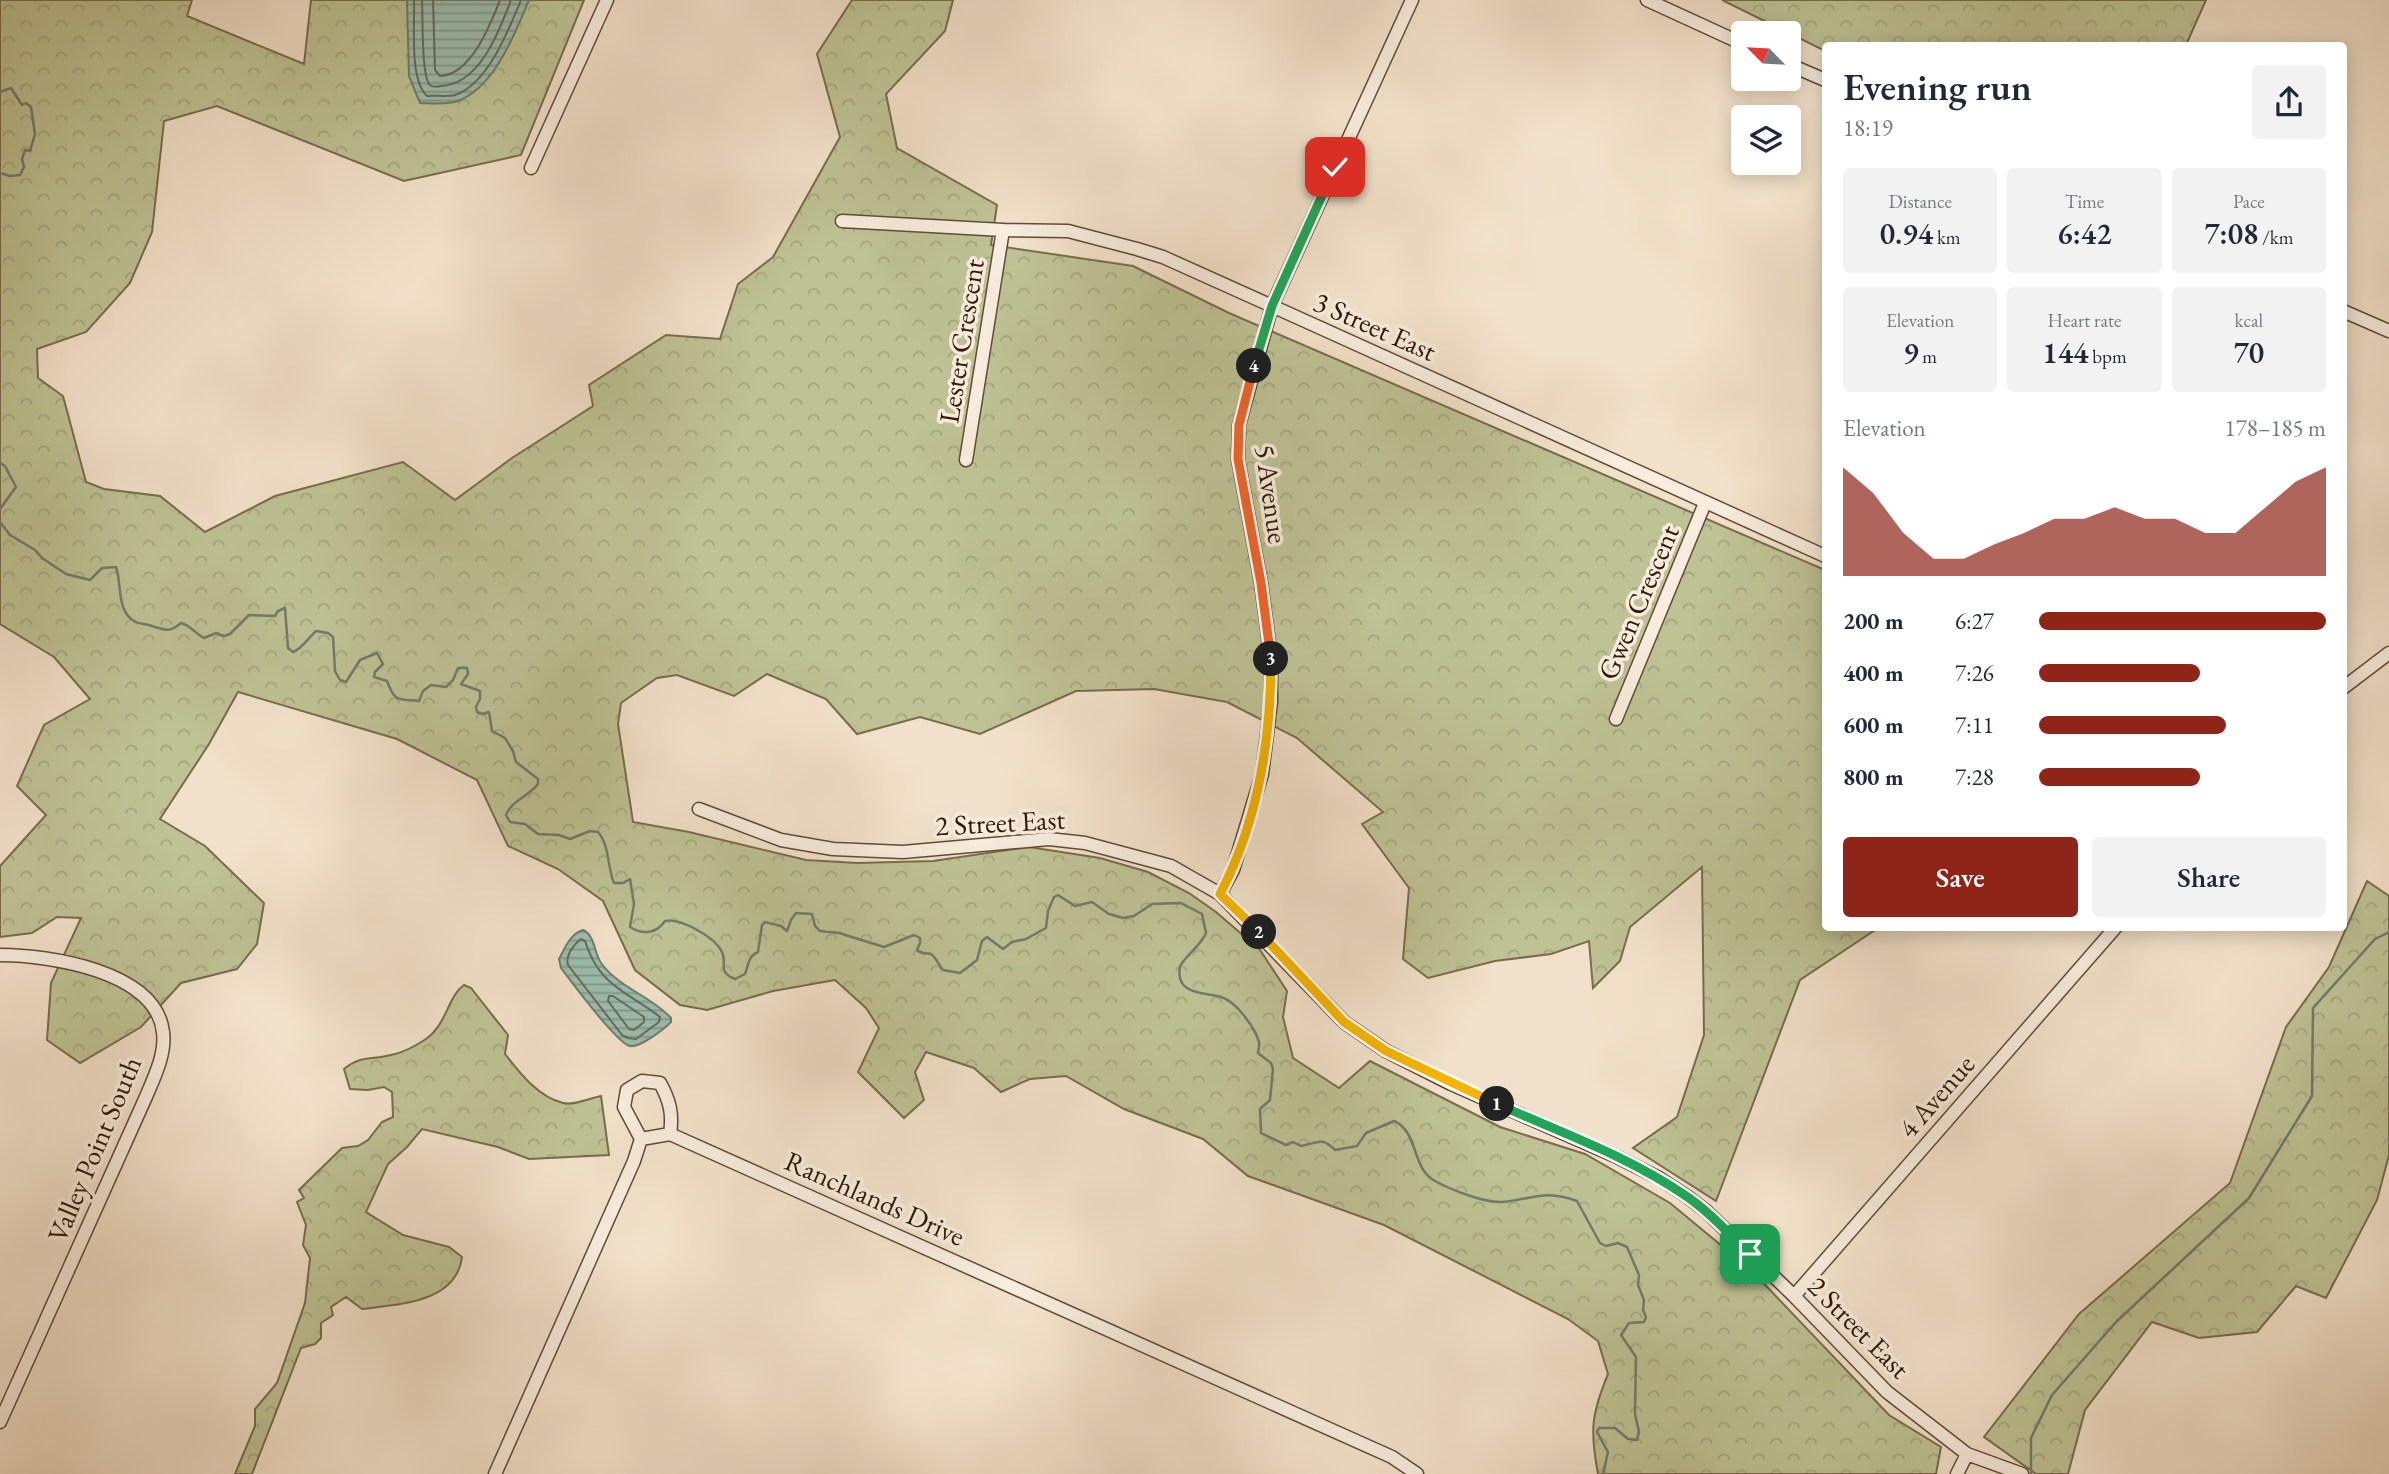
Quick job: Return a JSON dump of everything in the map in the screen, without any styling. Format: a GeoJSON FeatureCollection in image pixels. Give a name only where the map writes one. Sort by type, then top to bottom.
{"type":"FeatureCollection","features":[{"type":"Feature","properties":{"kind":"street"},"geometry":{"type":"LineString","coordinates":[[531,168],[607,0]]}},
{"type":"Feature","properties":{"kind":"street","name":"5 Avenue"},"geometry":{"type":"LineString","coordinates":[[1220,894],[1233,870],[1262,774],[1271,702],[1269,646],[1238,459],[1239,425],[1272,306],[1412,0]]}},
{"type":"Feature","properties":{"kind":"street"},"geometry":{"type":"LineString","coordinates":[[1647,0],[1731,38]]}},
{"type":"Feature","properties":{"kind":"street"},"geometry":{"type":"LineString","coordinates":[[1801,70],[1822,79]]}},
{"type":"Feature","properties":{"kind":"street","name":"3 Street East"},"geometry":{"type":"LineString","coordinates":[[842,220],[1003,230],[1068,231],[1089,234],[1163,257],[1822,555]]}},
{"type":"Feature","properties":{"kind":"street","name":"Lester Crescent"},"geometry":{"type":"LineString","coordinates":[[966,460],[1003,230]]}},
{"type":"Feature","properties":{"kind":"street"},"geometry":{"type":"LineString","coordinates":[[2347,313],[2389,331]]}},
{"type":"Feature","properties":{"kind":"street","name":"Gwen Crescent"},"geometry":{"type":"LineString","coordinates":[[1616,719],[1705,503]]}},
{"type":"Feature","properties":{"kind":"street"},"geometry":{"type":"LineString","coordinates":[[2347,685],[2389,653]]}},
{"type":"Feature","properties":{"kind":"street","name":"2 Street East"},"geometry":{"type":"LineString","coordinates":[[699,809],[780,841],[833,849],[903,852],[1049,839],[1085,843],[1171,866],[1220,894],[1344,1022],[1386,1051],[1451,1084],[1617,1157],[1659,1178],[1706,1211],[1794,1296],[1887,1392],[1967,1454],[2022,1474]]}},
{"type":"Feature","properties":{"kind":"street","name":"4 Avenue"},"geometry":{"type":"LineString","coordinates":[[1794,1296],[2112,931]]}},
{"type":"Feature","properties":{"kind":"street","name":"Valley Point South"},"geometry":{"type":"LineString","coordinates":[[0,955],[55,959],[120,980],[154,1005],[164,1034],[162,1050],[145,1099],[0,1422]]}},
{"type":"Feature","properties":{"kind":"street"},"geometry":{"type":"LineString","coordinates":[[495,1474],[634,1161],[641,1139],[624,1107],[627,1090],[642,1081],[660,1083],[670,1101],[670,1134],[641,1139]]}},
{"type":"Feature","properties":{"kind":"street","name":"Ranchlands Drive"},"geometry":{"type":"LineString","coordinates":[[670,1134],[1223,1380],[1392,1457],[1417,1474]]}},
{"type":"Feature","properties":{"kind":"street"},"geometry":{"type":"LineString","coordinates":[[1957,1474],[1967,1454]]}},
{"type":"Feature","properties":{"kind":"green space"},"geometry":{"type":"Polygon","coordinates":[[[0,0],[192,0],[187,16],[304,64],[311,0],[584,0],[521,155],[404,181],[217,106],[164,121],[152,232],[130,283],[86,332],[37,349],[38,378],[63,396],[86,482],[104,489],[160,496],[205,532],[275,496],[403,462],[455,500],[512,458],[593,406],[589,385],[666,335],[720,339],[738,284],[773,257],[840,137],[817,54],[852,0],[953,0],[945,31],[886,94],[897,148],[997,205],[991,245],[1133,266],[1229,313],[1822,569],[1822,931],[1874,931],[1800,980],[1716,1201],[1633,1148],[1677,1117],[1704,1035],[1702,867],[1630,927],[1620,961],[1593,988],[1589,941],[1551,954],[1495,961],[1428,978],[1403,959],[1409,888],[1362,824],[1383,812],[1297,738],[1227,702],[1154,689],[1076,691],[980,734],[920,717],[857,734],[826,699],[767,674],[734,696],[677,675],[657,678],[621,703],[618,724],[633,822],[689,832],[806,860],[857,863],[933,861],[1029,847],[1100,858],[1148,872],[1189,893],[1260,950],[1287,991],[1283,1017],[1293,1058],[1339,1088],[1370,1061],[1500,1127],[1585,1154],[1670,1203],[1751,1270],[1889,1415],[1941,1447],[1936,1474],[1598,1474],[1593,1434],[1595,1412],[1608,1374],[1598,1341],[1568,1319],[1384,1225],[1248,1176],[1203,1139],[1124,1109],[1066,1076],[1030,1079],[1001,1092],[974,1068],[926,1052],[915,1072],[924,1100],[904,1118],[858,1072],[879,1028],[866,1008],[835,980],[773,991],[707,1010],[680,1005],[635,970],[603,901],[558,869],[508,846],[477,780],[397,739],[238,692],[209,744],[160,819],[205,846],[264,903],[257,944],[237,969],[181,983],[141,1027],[80,1063],[47,1040],[51,983],[81,918],[57,917],[32,933],[0,937],[0,866],[46,815],[17,786],[44,725],[90,699],[54,657],[0,624],[0,0]]]}},
{"type":"Feature","properties":{"kind":"green space"},"geometry":{"type":"Polygon","coordinates":[[[1722,0],[2206,0],[2187,42],[1822,42],[1822,50],[1801,39],[1801,21],[1764,21],[1722,0]]]}},
{"type":"Feature","properties":{"kind":"green space"},"geometry":{"type":"Polygon","coordinates":[[[2367,881],[2389,896],[2389,1155],[2377,1200],[2326,1298],[2296,1286],[2257,1332],[2199,1338],[2152,1322],[2085,1410],[2068,1474],[2036,1474],[1984,1437],[2079,1314],[2230,1183],[2286,1027],[2329,967],[2367,881]]]}},
{"type":"Feature","properties":{"kind":"green space"},"geometry":{"type":"Polygon","coordinates":[[[464,985],[471,988],[508,1035],[505,1054],[538,1090],[567,1104],[601,1096],[609,1155],[529,1159],[498,1147],[422,1129],[388,1164],[366,1212],[403,1235],[449,1247],[462,1257],[457,1272],[449,1284],[424,1298],[362,1309],[346,1297],[331,1307],[333,1315],[321,1323],[321,1338],[315,1344],[301,1348],[252,1474],[235,1474],[255,1426],[255,1409],[277,1383],[305,1303],[310,1258],[303,1245],[306,1225],[297,1202],[304,1198],[299,1190],[342,1148],[358,1146],[368,1140],[382,1122],[393,1117],[392,1092],[384,1087],[350,1089],[344,1069],[361,1060],[400,1052],[426,1039],[439,1026],[454,996],[464,985]]]}},
{"type":"Feature","properties":{"kind":"water"},"geometry":{"type":"Polygon","coordinates":[[[407,0],[529,0],[502,58],[483,84],[458,101],[439,104],[420,103],[409,76],[407,0]]]}},
{"type":"Feature","properties":{"kind":"water"},"geometry":{"type":"Polygon","coordinates":[[[583,930],[590,936],[601,963],[608,972],[671,1018],[668,1025],[646,1041],[634,1046],[624,1043],[594,1011],[561,968],[559,959],[566,946],[571,938],[583,930]]]}},
{"type":"Feature","properties":{"kind":"waterway"},"geometry":{"type":"LineString","coordinates":[[0,92],[11,88],[22,105],[26,103],[31,107],[35,134],[30,151],[25,150],[22,159],[24,167],[20,175],[0,173]]}},
{"type":"Feature","properties":{"kind":"waterway"},"geometry":{"type":"LineString","coordinates":[[0,463],[5,466],[16,487],[0,509]]}},
{"type":"Feature","properties":{"kind":"waterway"},"geometry":{"type":"LineString","coordinates":[[0,522],[10,535],[66,574],[90,580],[102,568],[116,567],[122,605],[130,618],[138,623],[167,630],[181,623],[204,638],[216,633],[224,636],[230,634],[249,615],[275,616],[285,608],[288,648],[293,652],[316,631],[328,633],[333,637],[335,671],[340,680],[346,682],[360,660],[377,653],[383,664],[374,677],[387,681],[392,693],[402,700],[419,701],[423,691],[431,685],[446,687],[453,680],[458,668],[467,668],[468,674],[461,684],[480,691],[477,712],[489,712],[492,731],[505,738],[516,762],[538,779],[538,784],[509,810],[506,815],[510,822],[525,824],[538,834],[559,835],[570,839],[590,831],[598,832],[605,844],[614,883],[623,883],[630,879],[634,904],[630,927],[649,932],[658,929],[665,921],[672,921],[697,930],[718,946],[724,956],[724,970],[735,979],[745,974],[750,959],[758,952],[762,925],[765,922],[781,926],[787,931],[796,913],[812,914],[815,926],[820,931],[839,933],[884,947],[914,935],[920,938],[917,950],[919,952],[931,954],[943,970],[960,973],[977,960],[982,941],[987,937],[1003,949],[1012,942],[1026,939],[1046,928],[1048,911],[1054,897],[1058,895],[1075,906],[1092,902],[1109,914],[1123,918],[1134,916],[1152,904],[1181,903],[1202,914],[1206,933],[1181,964],[1180,976],[1182,983],[1192,991],[1221,997],[1239,1009],[1257,1036],[1258,1053],[1271,1063],[1273,1069],[1270,1100],[1260,1109],[1261,1133],[1286,1145],[1293,1142],[1301,1146],[1323,1142],[1335,1150],[1357,1146],[1366,1133],[1394,1121],[1408,1133],[1422,1168],[1435,1181],[1468,1195],[1495,1202],[1547,1195],[1566,1197],[1577,1201],[1600,1243],[1606,1246],[1618,1243],[1627,1247],[1639,1275],[1638,1285],[1644,1300],[1643,1310],[1646,1317],[1644,1322],[1629,1323],[1621,1335],[1636,1357],[1635,1414],[1639,1432],[1637,1440],[1628,1439],[1615,1428],[1599,1428],[1597,1432],[1608,1452],[1603,1474]]}},
{"type":"Feature","properties":{"kind":"waterway"},"geometry":{"type":"LineString","coordinates":[[2031,1474],[2031,1438],[2052,1395],[2116,1322],[2249,1198],[2312,1096],[2313,1008],[2375,939],[2389,932]]}},
{"type":"Feature","properties":{"kind":"route"},"geometry":{"type":"LineString","coordinates":[[1335,167],[1272,306],[1239,425],[1238,459],[1261,583],[1271,658],[1271,702],[1262,774],[1233,870],[1220,894],[1344,1022],[1386,1051],[1451,1084],[1659,1178],[1706,1211],[1750,1254]]}}]}
